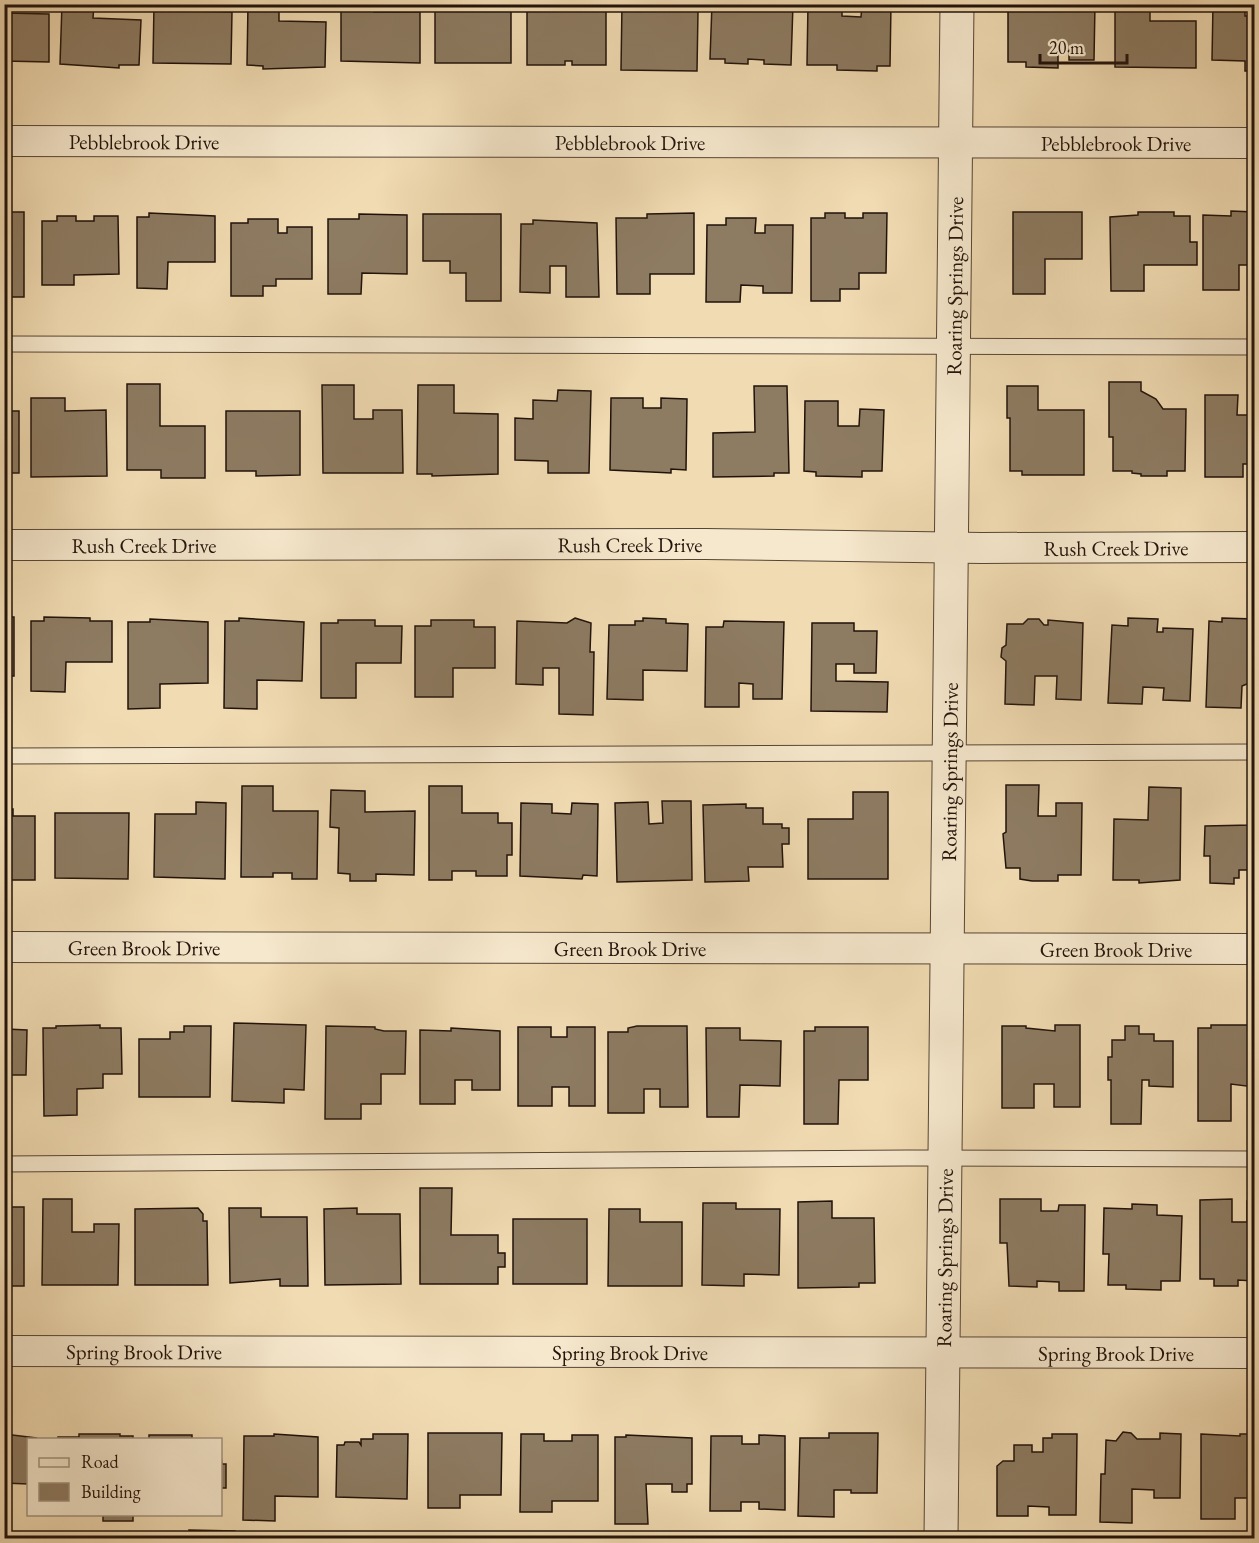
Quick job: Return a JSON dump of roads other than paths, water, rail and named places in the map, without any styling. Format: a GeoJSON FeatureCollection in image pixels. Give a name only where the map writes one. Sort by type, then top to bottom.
{"type":"FeatureCollection","features":[{"type":"Feature","properties":{"kind":"street","name":"Roaring Springs Drive"},"geometry":{"type":"LineString","coordinates":[[941,1539],[957,4]]}},
{"type":"Feature","properties":{"kind":"street","name":"Pebblebrook Drive"},"geometry":{"type":"LineString","coordinates":[[4,141],[1254,143]]}},
{"type":"Feature","properties":{"kind":"street","name":"Rush Creek Drive"},"geometry":{"type":"LineString","coordinates":[[4,545],[705,544],[952,548],[1254,547]]}},
{"type":"Feature","properties":{"kind":"street","name":"Green Brook Drive"},"geometry":{"type":"LineString","coordinates":[[4,947],[1254,949]]}},
{"type":"Feature","properties":{"kind":"street","name":"Spring Brook Drive"},"geometry":{"type":"LineString","coordinates":[[4,1351],[1254,1353]]}},
{"type":"Feature","properties":{"kind":"lane"},"geometry":{"type":"LineString","coordinates":[[4,344],[1254,347]]}},
{"type":"Feature","properties":{"kind":"lane"},"geometry":{"type":"LineString","coordinates":[[4,756],[950,751],[1254,752]]}},
{"type":"Feature","properties":{"kind":"lane"},"geometry":{"type":"LineString","coordinates":[[4,1164],[945,1158],[1254,1159]]}}]}
